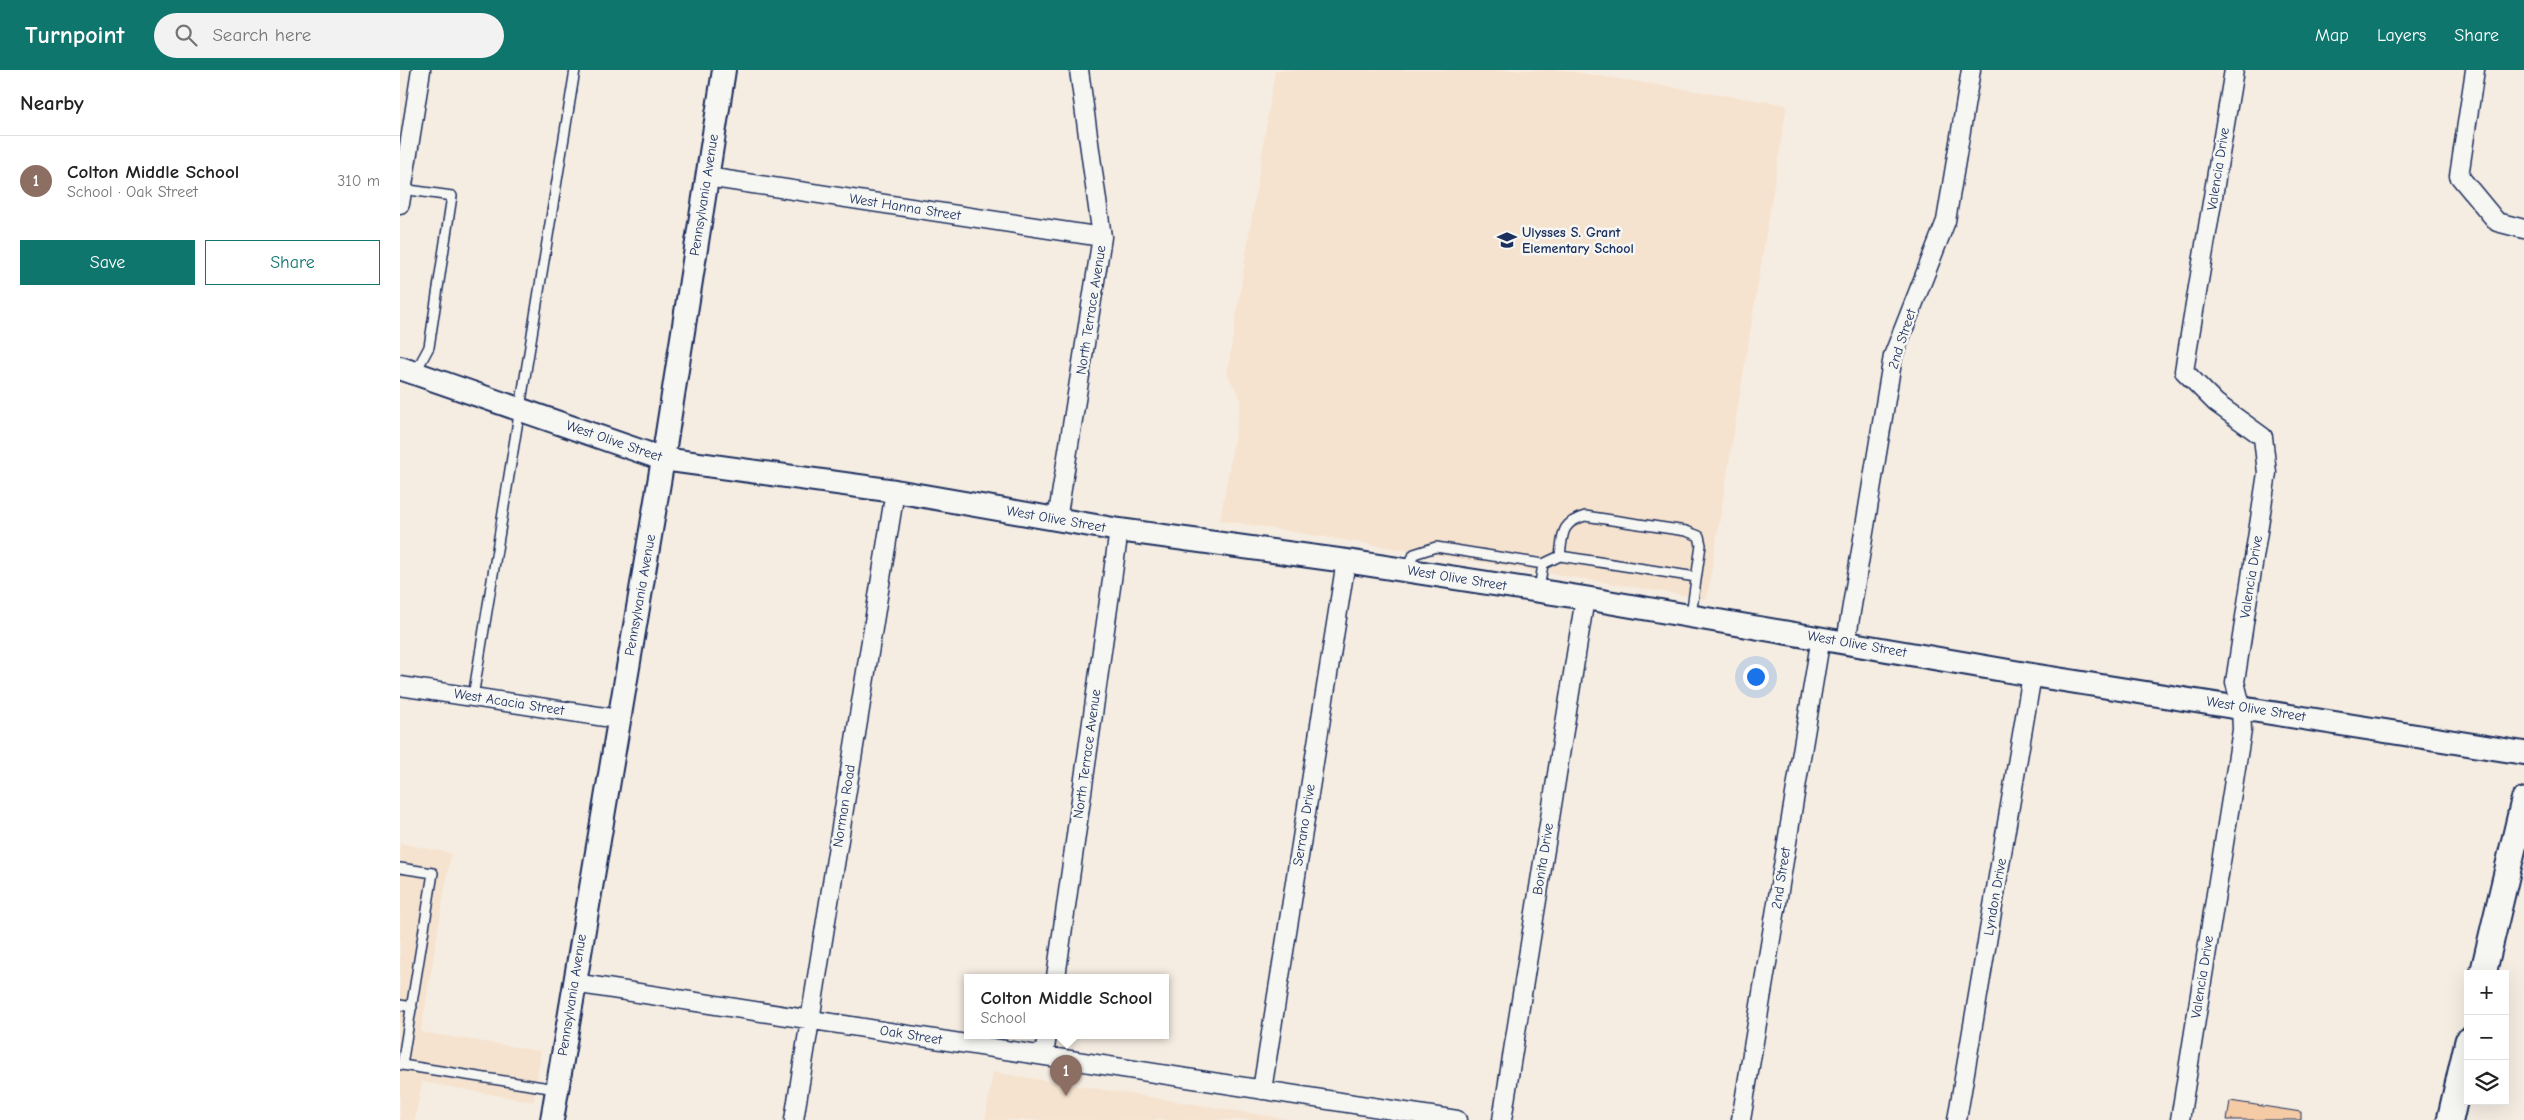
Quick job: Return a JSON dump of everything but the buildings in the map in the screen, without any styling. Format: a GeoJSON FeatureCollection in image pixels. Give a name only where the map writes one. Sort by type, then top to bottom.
{"type":"FeatureCollection","features":[{"type":"Feature","properties":{"kind":"main road"},"geometry":{"type":"LineString","coordinates":[[2484,970],[2513,864],[2524,804]]}},
{"type":"Feature","properties":{"kind":"main road"},"geometry":{"type":"LineString","coordinates":[[2450,1120],[2464,1059]]}},
{"type":"Feature","properties":{"kind":"street"},"geometry":{"type":"LineString","coordinates":[[401,196],[421,70]]}},
{"type":"Feature","properties":{"kind":"street","name":"Pennsylvania Avenue"},"geometry":{"type":"LineString","coordinates":[[552,1120],[663,459],[724,70]]}},
{"type":"Feature","properties":{"kind":"street","name":"North Terrace Avenue"},"geometry":{"type":"LineString","coordinates":[[1057,520],[1102,237],[1079,70]]}},
{"type":"Feature","properties":{"kind":"street","name":"2nd Street"},"geometry":{"type":"LineString","coordinates":[[1846,642],[1893,356],[1946,221],[1971,70]]}},
{"type":"Feature","properties":{"kind":"street","name":"Valencia Drive"},"geometry":{"type":"LineString","coordinates":[[2180,1120],[2242,730],[2241,706],[2235,682],[2267,473],[2263,437],[2216,403],[2184,371],[2234,70]]}},
{"type":"Feature","properties":{"kind":"street"},"geometry":{"type":"LineString","coordinates":[[2476,70],[2459,176],[2497,222],[2524,229]]}},
{"type":"Feature","properties":{"kind":"street","name":"West Hanna Street"},"geometry":{"type":"LineString","coordinates":[[707,176],[1102,237]]}},
{"type":"Feature","properties":{"kind":"street","name":"West Olive Street"},"geometry":{"type":"LineString","coordinates":[[408,370],[663,459],[895,491],[1119,530],[1346,561],[1585,598],[1821,637],[2032,675],[2241,706],[2524,753]]}},
{"type":"Feature","properties":{"kind":"street","name":"Norman Road"},"geometry":{"type":"LineString","coordinates":[[794,1120],[895,491]]}},
{"type":"Feature","properties":{"kind":"street","name":"North Terrace Avenue"},"geometry":{"type":"LineString","coordinates":[[1056,974],[1119,530]]}},
{"type":"Feature","properties":{"kind":"street","name":"Serrano Drive"},"geometry":{"type":"LineString","coordinates":[[1262,1090],[1346,561]]}},
{"type":"Feature","properties":{"kind":"street","name":"Bonita Drive"},"geometry":{"type":"LineString","coordinates":[[1502,1120],[1585,598]]}},
{"type":"Feature","properties":{"kind":"street","name":"2nd Street"},"geometry":{"type":"LineString","coordinates":[[1741,1120],[1821,637]]}},
{"type":"Feature","properties":{"kind":"street","name":"Lyndon Drive"},"geometry":{"type":"LineString","coordinates":[[1957,1120],[2032,675]]}},
{"type":"Feature","properties":{"kind":"street","name":"West Acacia Street"},"geometry":{"type":"LineString","coordinates":[[400,686],[618,719]]}},
{"type":"Feature","properties":{"kind":"street","name":"Oak Street"},"geometry":{"type":"LineString","coordinates":[[574,983],[1457,1120]]}},
{"type":"Feature","properties":{"kind":"street"},"geometry":{"type":"LineString","coordinates":[[1044,1056],[1046,1039]]}},
{"type":"Feature","properties":{"kind":"lane"},"geometry":{"type":"LineString","coordinates":[[473,697],[575,70]]}},
{"type":"Feature","properties":{"kind":"lane"},"geometry":{"type":"LineString","coordinates":[[401,196],[452,196],[429,346],[408,370]]}},
{"type":"Feature","properties":{"kind":"lane"},"geometry":{"type":"LineString","coordinates":[[1560,556],[1564,528],[1572,520],[1585,516],[1686,531],[1699,536],[1701,545],[1690,615]]}},
{"type":"Feature","properties":{"kind":"lane"},"geometry":{"type":"LineString","coordinates":[[1407,570],[1414,554],[1436,548],[1543,564],[1560,556],[1696,577]]}},
{"type":"Feature","properties":{"kind":"lane"},"geometry":{"type":"LineString","coordinates":[[1539,591],[1543,564]]}},
{"type":"Feature","properties":{"kind":"lane"},"geometry":{"type":"LineString","coordinates":[[400,868],[433,873],[402,1065],[557,1089]]}},
{"type":"Feature","properties":{"kind":"lane"},"geometry":{"type":"LineString","coordinates":[[400,1005],[412,1007]]}},
{"type":"Feature","properties":{"kind":"shaded area","name":"Ulysses S. Grant Elementary School"},"geometry":{"type":"Polygon","coordinates":[[[1275,70],[1562,70],[1787,105],[1707,599],[1220,520],[1241,399],[1227,374],[1275,70]]]}},
{"type":"Feature","properties":{"kind":"shaded area"},"geometry":{"type":"Polygon","coordinates":[[[400,843],[451,853],[421,1032],[541,1051],[534,1102],[422,1082],[415,1120],[400,1120],[400,843]]]}},
{"type":"Feature","properties":{"kind":"shaded area"},"geometry":{"type":"Polygon","coordinates":[[[993,1072],[1294,1120],[985,1120],[993,1072]]]}},
{"type":"Feature","properties":{"kind":"place","name":"Ulysses S. Grant Elementary School"},"geometry":{"type":"Point","coordinates":[1507,240]}},
{"type":"Feature","properties":{"kind":"place","name":"Colton Middle School"},"geometry":{"type":"Point","coordinates":[1066,1096]}}]}
